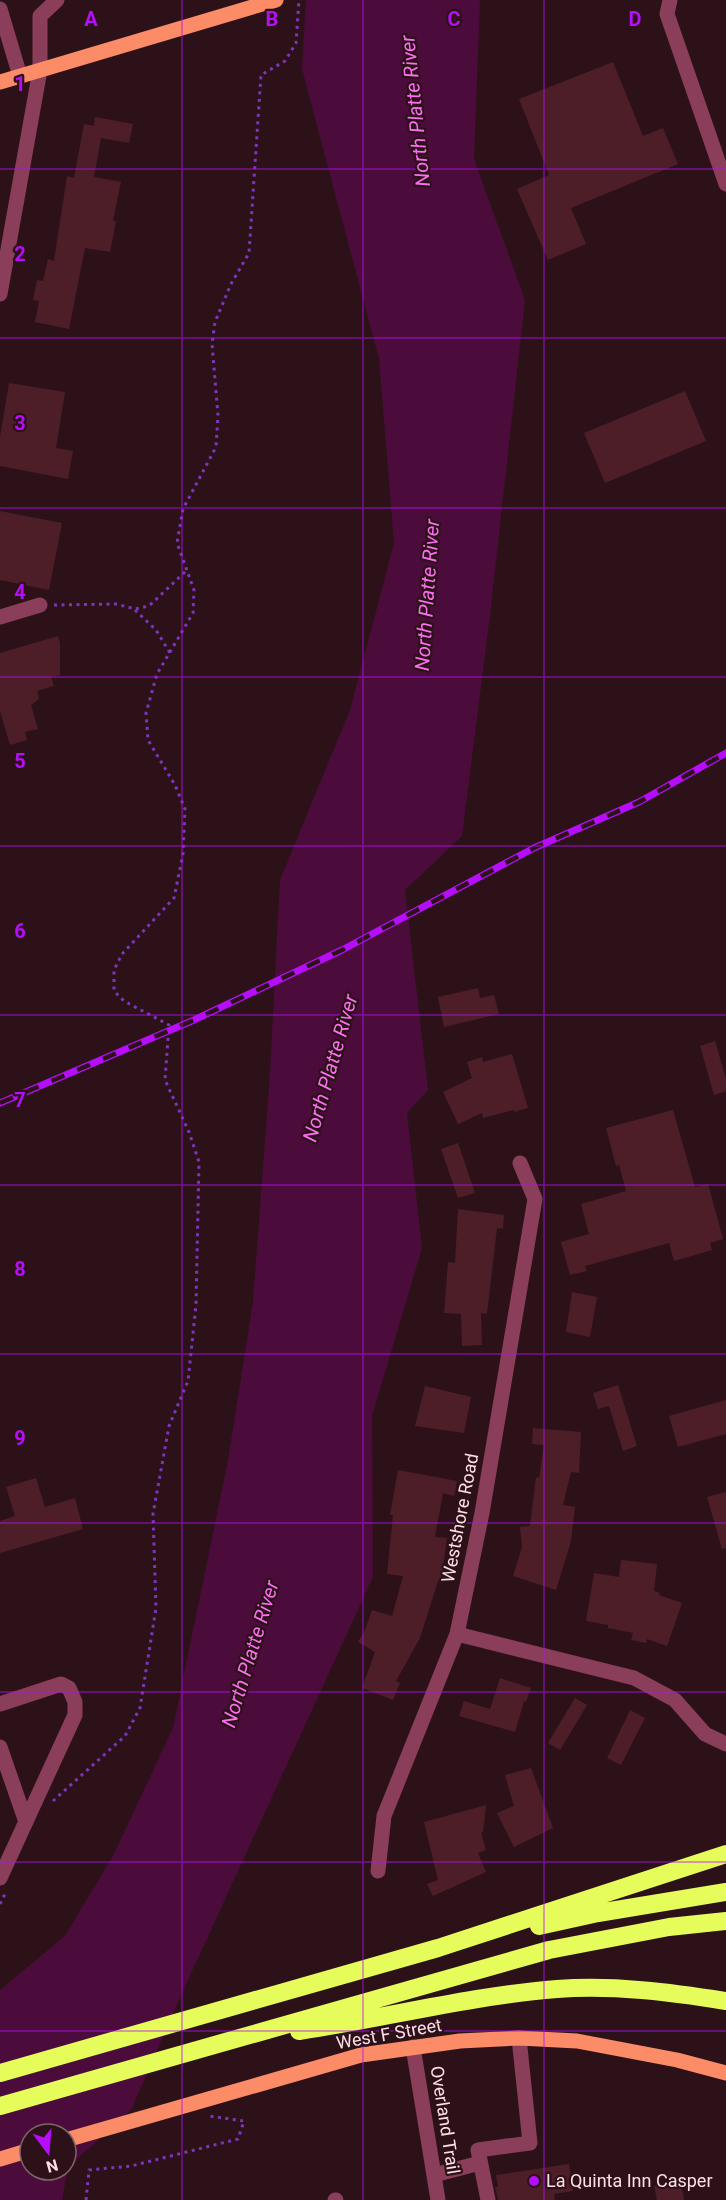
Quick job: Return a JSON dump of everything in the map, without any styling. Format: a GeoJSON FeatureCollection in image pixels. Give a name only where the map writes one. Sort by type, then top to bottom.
{"type":"FeatureCollection","features":[{"type":"Feature","properties":{"kind":"highway"},"geometry":{"type":"LineString","coordinates":[[0,2073],[438,1948],[726,1854]]}},
{"type":"Feature","properties":{"kind":"highway"},"geometry":{"type":"LineString","coordinates":[[438,1948],[598,1913],[726,1892]]}},
{"type":"Feature","properties":{"kind":"highway"},"geometry":{"type":"LineString","coordinates":[[0,2106],[549,1950],[669,1927],[726,1921]]}},
{"type":"Feature","properties":{"kind":"highway"},"geometry":{"type":"LineString","coordinates":[[226,2043],[351,2023],[471,2000],[559,1989],[630,1989],[673,1992],[726,2001]]}},
{"type":"Feature","properties":{"kind":"main road"},"geometry":{"type":"LineString","coordinates":[[0,82],[276,0]]}},
{"type":"Feature","properties":{"kind":"main road","name":"West F Street"},"geometry":{"type":"LineString","coordinates":[[78,2137],[361,2055],[460,2041],[519,2038],[577,2041],[677,2060],[726,2073]]}},
{"type":"Feature","properties":{"kind":"main road"},"geometry":{"type":"LineString","coordinates":[[0,2159],[18,2154]]}},
{"type":"Feature","properties":{"kind":"street"},"geometry":{"type":"LineString","coordinates":[[0,294],[7,221],[40,70],[40,16],[57,0]]}},
{"type":"Feature","properties":{"kind":"street"},"geometry":{"type":"LineString","coordinates":[[670,0],[667,14],[726,184]]}},
{"type":"Feature","properties":{"kind":"street"},"geometry":{"type":"LineString","coordinates":[[0,9],[20,76]]}},
{"type":"Feature","properties":{"kind":"street"},"geometry":{"type":"LineString","coordinates":[[0,617],[40,605]]}},
{"type":"Feature","properties":{"kind":"street","name":"Westshore Road"},"geometry":{"type":"LineString","coordinates":[[378,1871],[384,1816],[457,1634],[482,1513],[535,1199],[520,1163]]}},
{"type":"Feature","properties":{"kind":"street"},"geometry":{"type":"LineString","coordinates":[[457,1634],[634,1678],[675,1700],[705,1734],[726,1744]]}},
{"type":"Feature","properties":{"kind":"street"},"geometry":{"type":"LineString","coordinates":[[0,1704],[61,1684],[69,1688],[75,1702],[75,1715],[3,1878]]}},
{"type":"Feature","properties":{"kind":"street"},"geometry":{"type":"LineString","coordinates":[[0,1747],[3,1767],[26,1822]]}},
{"type":"Feature","properties":{"kind":"street"},"geometry":{"type":"LineString","coordinates":[[488,2200],[478,2150],[530,2143],[519,2038]]}},
{"type":"Feature","properties":{"kind":"street","name":"Overland Trail"},"geometry":{"type":"LineString","coordinates":[[413,2047],[438,2200]]}},
{"type":"Feature","properties":{"kind":"street"},"geometry":{"type":"LineString","coordinates":[[434,2175],[480,2163]]}},
{"type":"Feature","properties":{"kind":"path"},"geometry":{"type":"LineString","coordinates":[[52,1803],[125,1736],[140,1708],[156,1608],[153,1514],[169,1426],[188,1381],[196,1305],[199,1162],[189,1132],[165,1080],[169,1025],[124,1001],[114,991],[114,970],[123,954],[174,898],[183,854],[185,809],[175,785],[148,740],[146,713],[157,674],[193,613],[194,590],[177,543],[183,509],[216,447],[218,416],[212,344],[215,322],[231,284],[249,253],[261,75],[285,61],[296,43],[299,0]]}},
{"type":"Feature","properties":{"kind":"path"},"geometry":{"type":"LineString","coordinates":[[40,605],[116,604],[135,609],[149,606],[187,570]]}},
{"type":"Feature","properties":{"kind":"path"},"geometry":{"type":"LineString","coordinates":[[135,609],[156,630],[170,652]]}},
{"type":"Feature","properties":{"kind":"path"},"geometry":{"type":"LineString","coordinates":[[0,1904],[3,1878]]}},
{"type":"Feature","properties":{"kind":"path"},"geometry":{"type":"LineString","coordinates":[[86,2200],[89,2170],[131,2166],[238,2139],[244,2121],[209,2116]]}},
{"type":"Feature","properties":{"kind":"water","name":"North Platte River"},"geometry":{"type":"Polygon","coordinates":[[[306,0],[480,0],[474,159],[525,300],[490,615],[462,836],[405,890],[428,1090],[407,1113],[422,1248],[372,1416],[373,1577],[187,1982],[131,2110],[78,2158],[78,2122],[18,2122],[18,2182],[65,2182],[62,2200],[0,2200],[0,1990],[65,1936],[113,1856],[173,1728],[228,1460],[253,1302],[270,1073],[280,880],[350,710],[394,543],[379,359],[302,69],[306,0]]]}},
{"type":"Feature","properties":{"kind":"building"},"geometry":{"type":"Polygon","coordinates":[[[613,62],[643,136],[663,128],[678,164],[571,208],[586,244],[548,260],[517,189],[549,175],[519,99],[613,62]]]}},
{"type":"Feature","properties":{"kind":"building"},"geometry":{"type":"Polygon","coordinates":[[[95,117],[133,124],[129,143],[101,138],[94,177],[121,182],[113,221],[116,221],[110,252],[85,248],[69,329],[35,322],[39,301],[33,300],[37,280],[43,281],[48,259],[54,261],[67,176],[74,178],[84,124],[94,126],[95,117]]]}},
{"type":"Feature","properties":{"kind":"building"},"geometry":{"type":"Polygon","coordinates":[[[9,383],[65,392],[56,448],[73,451],[68,479],[0,466],[0,437],[9,383]]]}},
{"type":"Feature","properties":{"kind":"building"},"geometry":{"type":"Polygon","coordinates":[[[685,391],[706,441],[605,483],[584,433],[685,391]]]}},
{"type":"Feature","properties":{"kind":"building"},"geometry":{"type":"Polygon","coordinates":[[[0,511],[62,523],[49,590],[0,580],[0,511]]]}},
{"type":"Feature","properties":{"kind":"building"},"geometry":{"type":"Polygon","coordinates":[[[58,636],[60,675],[51,677],[54,686],[37,691],[39,699],[31,705],[38,729],[25,732],[27,740],[10,745],[0,711],[0,653],[58,636]]]}},
{"type":"Feature","properties":{"kind":"building"},"geometry":{"type":"Polygon","coordinates":[[[478,988],[480,998],[494,995],[499,1014],[444,1027],[438,997],[478,988]]]}},
{"type":"Feature","properties":{"kind":"building"},"geometry":{"type":"Polygon","coordinates":[[[715,1041],[726,1079],[726,1091],[714,1095],[700,1046],[715,1041]]]}},
{"type":"Feature","properties":{"kind":"building"},"geometry":{"type":"Polygon","coordinates":[[[512,1054],[528,1108],[483,1118],[482,1113],[458,1124],[443,1092],[472,1078],[467,1062],[482,1057],[483,1062],[512,1054]]]}},
{"type":"Feature","properties":{"kind":"building"},"geometry":{"type":"Polygon","coordinates":[[[673,1110],[695,1187],[708,1184],[723,1239],[710,1243],[712,1250],[674,1261],[669,1243],[585,1266],[587,1271],[570,1275],[561,1242],[589,1234],[581,1204],[626,1191],[619,1165],[616,1166],[606,1128],[673,1110]]]}},
{"type":"Feature","properties":{"kind":"building"},"geometry":{"type":"Polygon","coordinates":[[[458,1143],[475,1193],[458,1198],[441,1149],[458,1143]]]}},
{"type":"Feature","properties":{"kind":"building"},"geometry":{"type":"Polygon","coordinates":[[[458,1209],[504,1215],[503,1229],[497,1228],[487,1314],[481,1313],[482,1345],[462,1346],[461,1314],[444,1313],[448,1262],[455,1263],[458,1209]]]}},
{"type":"Feature","properties":{"kind":"building"},"geometry":{"type":"Polygon","coordinates":[[[572,1292],[597,1297],[590,1337],[566,1332],[572,1292]]]}},
{"type":"Feature","properties":{"kind":"building"},"geometry":{"type":"Polygon","coordinates":[[[618,1385],[637,1446],[623,1451],[609,1406],[598,1409],[593,1393],[618,1385]]]}},
{"type":"Feature","properties":{"kind":"building"},"geometry":{"type":"Polygon","coordinates":[[[425,1386],[471,1397],[464,1433],[415,1426],[425,1386]]]}},
{"type":"Feature","properties":{"kind":"building"},"geometry":{"type":"Polygon","coordinates":[[[726,1400],[726,1434],[678,1447],[669,1416],[726,1400]]]}},
{"type":"Feature","properties":{"kind":"building"},"geometry":{"type":"Polygon","coordinates":[[[533,1428],[581,1432],[579,1473],[571,1472],[563,1505],[575,1507],[571,1541],[556,1590],[513,1576],[522,1547],[520,1527],[530,1526],[536,1477],[539,1478],[544,1445],[532,1444],[533,1428]]]}},
{"type":"Feature","properties":{"kind":"building"},"geometry":{"type":"Polygon","coordinates":[[[398,1470],[457,1481],[454,1496],[443,1493],[435,1537],[447,1538],[441,1581],[438,1581],[420,1638],[396,1681],[400,1683],[393,1700],[362,1688],[375,1652],[358,1642],[372,1610],[392,1616],[403,1576],[387,1574],[393,1515],[390,1515],[398,1470]]]}},
{"type":"Feature","properties":{"kind":"building"},"geometry":{"type":"Polygon","coordinates":[[[36,1478],[45,1507],[75,1498],[83,1529],[0,1553],[0,1521],[15,1516],[6,1487],[36,1478]]]}},
{"type":"Feature","properties":{"kind":"building"},"geometry":{"type":"Polygon","coordinates":[[[726,1492],[726,1548],[722,1549],[707,1497],[726,1492]]]}},
{"type":"Feature","properties":{"kind":"building"},"geometry":{"type":"Polygon","coordinates":[[[621,1560],[657,1564],[654,1591],[682,1603],[667,1646],[647,1639],[646,1643],[631,1640],[633,1633],[586,1621],[594,1573],[619,1577],[621,1560]]]}},
{"type":"Feature","properties":{"kind":"building"},"geometry":{"type":"Polygon","coordinates":[[[500,1678],[531,1688],[526,1702],[524,1701],[515,1732],[459,1716],[464,1701],[490,1709],[500,1678]]]}},
{"type":"Feature","properties":{"kind":"building"},"geometry":{"type":"Polygon","coordinates":[[[575,1698],[587,1705],[560,1750],[548,1743],[575,1698]]]}},
{"type":"Feature","properties":{"kind":"building"},"geometry":{"type":"Polygon","coordinates":[[[630,1710],[645,1718],[621,1765],[607,1758],[630,1710]]]}},
{"type":"Feature","properties":{"kind":"building"},"geometry":{"type":"Polygon","coordinates":[[[531,1768],[553,1828],[514,1847],[497,1813],[514,1806],[505,1775],[531,1768]]]}},
{"type":"Feature","properties":{"kind":"building"},"geometry":{"type":"Polygon","coordinates":[[[486,1805],[481,1833],[486,1850],[478,1853],[486,1872],[433,1896],[427,1884],[438,1880],[424,1822],[486,1805]]]}},
{"type":"Feature","properties":{"kind":"building","name":"La Quinta Inn Casper"},"geometry":{"type":"Polygon","coordinates":[[[569,2164],[573,2191],[554,2194],[555,2200],[498,2200],[495,2187],[498,2187],[496,2175],[569,2164]]]}},
{"type":"Feature","properties":{"kind":"building"},"geometry":{"type":"Polygon","coordinates":[[[681,2181],[684,2200],[657,2200],[654,2186],[681,2181]]]}},
{"type":"Feature","properties":{"kind":"railway"},"geometry":{"type":"LineString","coordinates":[[0,1103],[194,1020],[342,950],[534,848],[639,802],[726,753]]}},
{"type":"Feature","properties":{"kind":"place","name":"La Quinta Inn Casper"},"geometry":{"type":"Point","coordinates":[534,2181]}}]}
